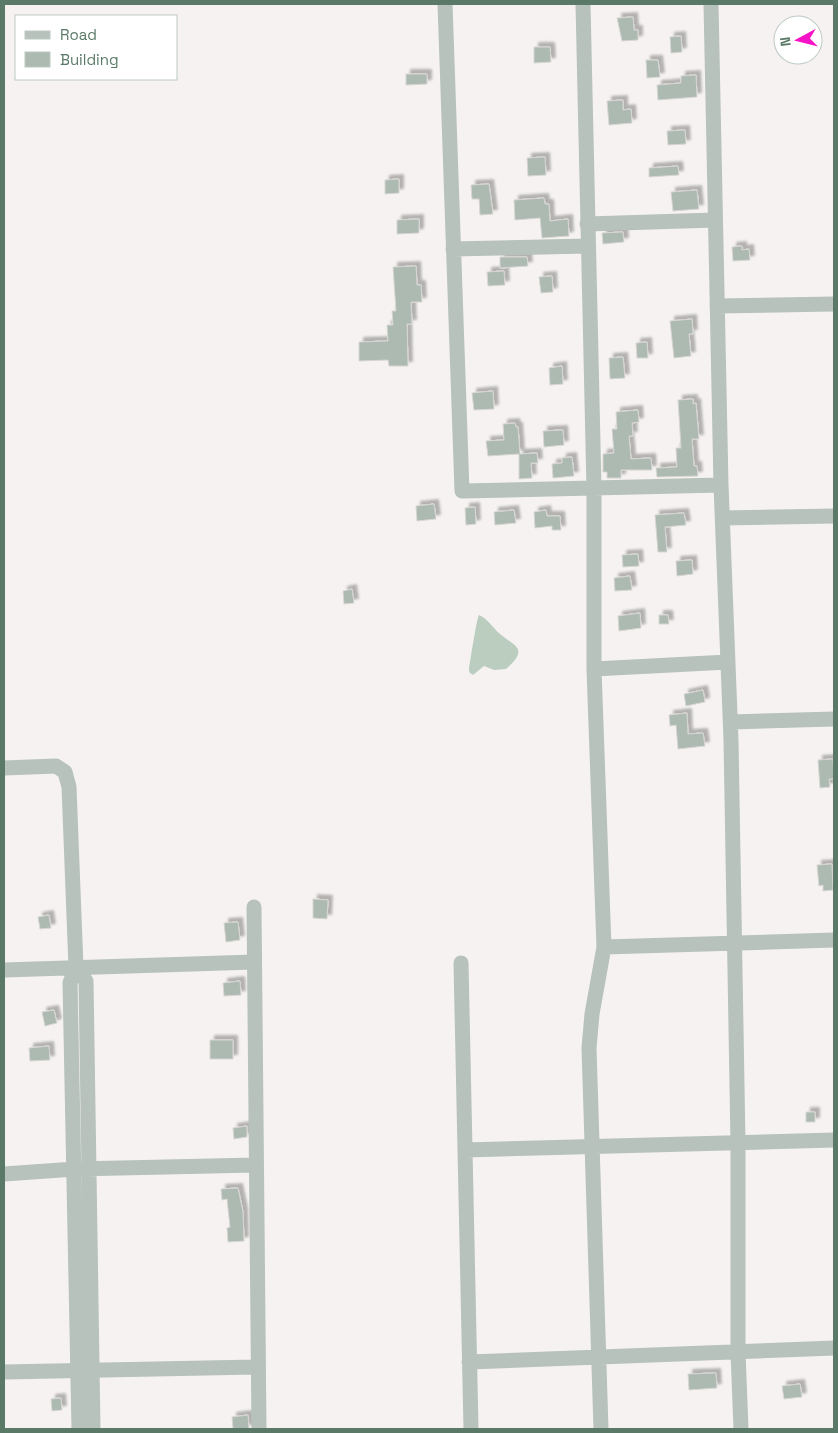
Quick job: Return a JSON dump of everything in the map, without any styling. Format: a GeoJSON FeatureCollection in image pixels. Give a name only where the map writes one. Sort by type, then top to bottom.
{"type":"FeatureCollection","features":[{"type":"Feature","properties":{"kind":"street"},"geometry":{"type":"LineString","coordinates":[[445,4],[462,491],[721,485]]}},
{"type":"Feature","properties":{"kind":"street"},"geometry":{"type":"LineString","coordinates":[[583,4],[594,488],[594,669],[604,948],[592,1014],[589,1048],[601,1429]]}},
{"type":"Feature","properties":{"kind":"street"},"geometry":{"type":"LineString","coordinates":[[710,4],[721,485],[730,722],[735,943],[738,1143],[738,1352],[741,1429]]}},
{"type":"Feature","properties":{"kind":"street"},"geometry":{"type":"LineString","coordinates":[[588,224],[715,220]]}},
{"type":"Feature","properties":{"kind":"street"},"geometry":{"type":"LineString","coordinates":[[453,249],[588,246]]}},
{"type":"Feature","properties":{"kind":"street"},"geometry":{"type":"LineString","coordinates":[[717,306],[834,304]]}},
{"type":"Feature","properties":{"kind":"street"},"geometry":{"type":"LineString","coordinates":[[722,518],[834,516]]}},
{"type":"Feature","properties":{"kind":"street"},"geometry":{"type":"LineString","coordinates":[[594,669],[728,662]]}},
{"type":"Feature","properties":{"kind":"street"},"geometry":{"type":"LineString","coordinates":[[730,722],[834,719]]}},
{"type":"Feature","properties":{"kind":"street"},"geometry":{"type":"LineString","coordinates":[[4,768],[56,766],[65,772],[69,787],[76,967],[86,982],[82,1169],[85,1370],[79,1429]]}},
{"type":"Feature","properties":{"kind":"street"},"geometry":{"type":"LineString","coordinates":[[254,907],[259,1429]]}},
{"type":"Feature","properties":{"kind":"street"},"geometry":{"type":"LineString","coordinates":[[604,948],[834,940]]}},
{"type":"Feature","properties":{"kind":"street"},"geometry":{"type":"LineString","coordinates":[[4,970],[254,962]]}},
{"type":"Feature","properties":{"kind":"street"},"geometry":{"type":"LineString","coordinates":[[461,963],[471,1429]]}},
{"type":"Feature","properties":{"kind":"street"},"geometry":{"type":"LineString","coordinates":[[465,1150],[834,1140]]}},
{"type":"Feature","properties":{"kind":"street"},"geometry":{"type":"LineString","coordinates":[[4,1174],[82,1169],[256,1165]]}},
{"type":"Feature","properties":{"kind":"street"},"geometry":{"type":"LineString","coordinates":[[469,1362],[834,1348]]}},
{"type":"Feature","properties":{"kind":"street"},"geometry":{"type":"LineString","coordinates":[[4,1372],[258,1366]]}},
{"type":"Feature","properties":{"kind":"street"},"geometry":{"type":"LineString","coordinates":[[85,1370],[93,1429]]}},
{"type":"Feature","properties":{"kind":"shaded area"},"geometry":{"type":"Polygon","coordinates":[[[479,615],[517,648],[517,656],[506,669],[494,670],[484,666],[473,675],[469,672],[479,615]]]}},
{"type":"Feature","properties":{"kind":"building"},"geometry":{"type":"Polygon","coordinates":[[[633,17],[634,30],[638,30],[638,40],[622,41],[617,18],[633,17]]]}},
{"type":"Feature","properties":{"kind":"building"},"geometry":{"type":"Polygon","coordinates":[[[681,36],[682,52],[671,53],[670,37],[681,36]]]}},
{"type":"Feature","properties":{"kind":"building"},"geometry":{"type":"Polygon","coordinates":[[[534,47],[550,47],[551,62],[534,63],[534,47]]]}},
{"type":"Feature","properties":{"kind":"building"},"geometry":{"type":"Polygon","coordinates":[[[646,60],[658,60],[660,77],[647,78],[646,60]]]}},
{"type":"Feature","properties":{"kind":"building"},"geometry":{"type":"Polygon","coordinates":[[[406,74],[427,74],[427,84],[406,85],[406,74]]]}},
{"type":"Feature","properties":{"kind":"building"},"geometry":{"type":"Polygon","coordinates":[[[696,75],[697,97],[658,100],[657,85],[681,83],[681,76],[696,75]]]}},
{"type":"Feature","properties":{"kind":"building"},"geometry":{"type":"Polygon","coordinates":[[[623,100],[623,110],[631,109],[632,123],[609,125],[607,101],[623,100]]]}},
{"type":"Feature","properties":{"kind":"building"},"geometry":{"type":"Polygon","coordinates":[[[685,130],[686,144],[668,145],[667,131],[685,130]]]}},
{"type":"Feature","properties":{"kind":"building"},"geometry":{"type":"Polygon","coordinates":[[[545,157],[546,175],[528,176],[527,158],[545,157]]]}},
{"type":"Feature","properties":{"kind":"building"},"geometry":{"type":"Polygon","coordinates":[[[678,166],[679,175],[649,177],[649,168],[678,166]]]}},
{"type":"Feature","properties":{"kind":"building"},"geometry":{"type":"Polygon","coordinates":[[[399,179],[399,193],[385,194],[385,180],[399,179]]]}},
{"type":"Feature","properties":{"kind":"building"},"geometry":{"type":"Polygon","coordinates":[[[489,184],[493,214],[480,215],[479,199],[472,199],[471,185],[489,184]]]}},
{"type":"Feature","properties":{"kind":"building"},"geometry":{"type":"Polygon","coordinates":[[[697,190],[699,209],[673,211],[671,192],[697,190]]]}},
{"type":"Feature","properties":{"kind":"building"},"geometry":{"type":"Polygon","coordinates":[[[544,198],[545,204],[549,204],[550,221],[568,219],[569,236],[542,238],[540,218],[515,220],[514,200],[544,198]]]}},
{"type":"Feature","properties":{"kind":"building"},"geometry":{"type":"Polygon","coordinates":[[[419,219],[419,233],[397,234],[397,220],[419,219]]]}},
{"type":"Feature","properties":{"kind":"building"},"geometry":{"type":"Polygon","coordinates":[[[623,232],[624,242],[603,244],[602,233],[623,232]]]}},
{"type":"Feature","properties":{"kind":"building"},"geometry":{"type":"Polygon","coordinates":[[[742,246],[742,250],[749,249],[750,260],[733,261],[732,247],[742,246]]]}},
{"type":"Feature","properties":{"kind":"building"},"geometry":{"type":"Polygon","coordinates":[[[500,257],[527,257],[528,266],[500,268],[500,257]]]}},
{"type":"Feature","properties":{"kind":"building"},"geometry":{"type":"Polygon","coordinates":[[[416,266],[417,285],[421,285],[422,302],[411,302],[412,324],[407,324],[408,366],[389,366],[388,360],[359,361],[359,342],[388,341],[387,325],[393,325],[392,311],[396,311],[393,267],[416,266]]]}},
{"type":"Feature","properties":{"kind":"building"},"geometry":{"type":"Polygon","coordinates":[[[504,271],[505,285],[488,286],[487,272],[504,271]]]}},
{"type":"Feature","properties":{"kind":"building"},"geometry":{"type":"Polygon","coordinates":[[[552,276],[553,292],[541,293],[539,277],[552,276]]]}},
{"type":"Feature","properties":{"kind":"building"},"geometry":{"type":"Polygon","coordinates":[[[692,319],[693,334],[689,334],[691,356],[674,358],[670,321],[692,319]]]}},
{"type":"Feature","properties":{"kind":"building"},"geometry":{"type":"Polygon","coordinates":[[[647,342],[648,358],[637,358],[636,343],[647,342]]]}},
{"type":"Feature","properties":{"kind":"building"},"geometry":{"type":"Polygon","coordinates":[[[623,357],[625,378],[610,379],[609,358],[623,357]]]}},
{"type":"Feature","properties":{"kind":"building"},"geometry":{"type":"Polygon","coordinates":[[[562,366],[563,384],[550,385],[549,368],[562,366]]]}},
{"type":"Feature","properties":{"kind":"building"},"geometry":{"type":"Polygon","coordinates":[[[493,391],[494,409],[474,410],[472,393],[493,391]]]}},
{"type":"Feature","properties":{"kind":"building"},"geometry":{"type":"Polygon","coordinates":[[[693,399],[693,404],[696,403],[699,439],[692,439],[694,466],[697,466],[698,476],[657,477],[656,468],[677,467],[676,448],[681,448],[678,400],[693,399]]]}},
{"type":"Feature","properties":{"kind":"building"},"geometry":{"type":"Polygon","coordinates":[[[638,410],[639,422],[632,423],[633,436],[629,436],[631,459],[651,458],[652,470],[621,470],[621,478],[607,478],[607,472],[603,472],[603,454],[614,453],[612,429],[617,429],[616,412],[638,410]]]}},
{"type":"Feature","properties":{"kind":"building"},"geometry":{"type":"Polygon","coordinates":[[[515,423],[516,427],[518,427],[520,454],[537,453],[538,463],[531,463],[532,478],[519,479],[519,454],[488,456],[486,441],[504,440],[503,424],[515,423]]]}},
{"type":"Feature","properties":{"kind":"building"},"geometry":{"type":"Polygon","coordinates":[[[563,430],[564,445],[544,447],[543,431],[563,430]]]}},
{"type":"Feature","properties":{"kind":"building"},"geometry":{"type":"Polygon","coordinates":[[[572,457],[574,476],[553,478],[552,464],[562,463],[562,458],[572,457]]]}},
{"type":"Feature","properties":{"kind":"building"},"geometry":{"type":"Polygon","coordinates":[[[434,504],[436,519],[417,521],[416,506],[434,504]]]}},
{"type":"Feature","properties":{"kind":"building"},"geometry":{"type":"Polygon","coordinates":[[[475,507],[476,524],[466,525],[465,508],[475,507]]]}},
{"type":"Feature","properties":{"kind":"building"},"geometry":{"type":"Polygon","coordinates":[[[514,510],[516,523],[495,525],[494,512],[514,510]]]}},
{"type":"Feature","properties":{"kind":"building"},"geometry":{"type":"Polygon","coordinates":[[[546,510],[547,516],[560,516],[561,530],[552,530],[552,526],[535,528],[534,512],[546,510]]]}},
{"type":"Feature","properties":{"kind":"building"},"geometry":{"type":"Polygon","coordinates":[[[684,513],[686,525],[665,527],[667,552],[658,552],[655,515],[684,513]]]}},
{"type":"Feature","properties":{"kind":"building"},"geometry":{"type":"Polygon","coordinates":[[[638,554],[639,566],[623,567],[622,555],[638,554]]]}},
{"type":"Feature","properties":{"kind":"building"},"geometry":{"type":"Polygon","coordinates":[[[692,560],[693,574],[677,576],[676,561],[692,560]]]}},
{"type":"Feature","properties":{"kind":"building"},"geometry":{"type":"Polygon","coordinates":[[[630,576],[632,590],[615,591],[614,578],[630,576]]]}},
{"type":"Feature","properties":{"kind":"building"},"geometry":{"type":"Polygon","coordinates":[[[352,589],[354,603],[344,604],[343,591],[352,589]]]}},
{"type":"Feature","properties":{"kind":"building"},"geometry":{"type":"Polygon","coordinates":[[[640,613],[641,628],[619,631],[618,616],[640,613]]]}},
{"type":"Feature","properties":{"kind":"building"},"geometry":{"type":"Polygon","coordinates":[[[659,615],[668,615],[669,624],[659,624],[659,615]]]}},
{"type":"Feature","properties":{"kind":"building"},"geometry":{"type":"Polygon","coordinates":[[[703,690],[705,702],[686,706],[684,694],[703,690]]]}},
{"type":"Feature","properties":{"kind":"building"},"geometry":{"type":"Polygon","coordinates":[[[687,713],[688,734],[703,733],[705,746],[678,749],[676,725],[670,726],[669,715],[687,713]]]}},
{"type":"Feature","properties":{"kind":"building"},"geometry":{"type":"Polygon","coordinates":[[[833,759],[834,779],[829,779],[830,787],[820,788],[818,760],[833,759]]]}},
{"type":"Feature","properties":{"kind":"building"},"geometry":{"type":"Polygon","coordinates":[[[832,864],[833,890],[823,891],[823,885],[819,886],[817,865],[832,864]]]}},
{"type":"Feature","properties":{"kind":"building"},"geometry":{"type":"Polygon","coordinates":[[[313,899],[328,900],[327,919],[313,918],[313,899]]]}},
{"type":"Feature","properties":{"kind":"building"},"geometry":{"type":"Polygon","coordinates":[[[49,915],[51,928],[40,929],[38,917],[49,915]]]}},
{"type":"Feature","properties":{"kind":"building"},"geometry":{"type":"Polygon","coordinates":[[[238,922],[240,940],[226,942],[224,923],[238,922]]]}},
{"type":"Feature","properties":{"kind":"building"},"geometry":{"type":"Polygon","coordinates":[[[240,981],[241,995],[224,996],[223,983],[240,981]]]}},
{"type":"Feature","properties":{"kind":"building"},"geometry":{"type":"Polygon","coordinates":[[[54,1010],[57,1023],[45,1026],[42,1012],[54,1010]]]}},
{"type":"Feature","properties":{"kind":"building"},"geometry":{"type":"Polygon","coordinates":[[[210,1040],[233,1040],[233,1059],[210,1059],[210,1040]]]}},
{"type":"Feature","properties":{"kind":"building"},"geometry":{"type":"Polygon","coordinates":[[[49,1046],[50,1060],[30,1061],[29,1048],[49,1046]]]}},
{"type":"Feature","properties":{"kind":"building"},"geometry":{"type":"Polygon","coordinates":[[[806,1112],[815,1112],[815,1122],[806,1122],[806,1112]]]}},
{"type":"Feature","properties":{"kind":"building"},"geometry":{"type":"Polygon","coordinates":[[[247,1126],[247,1137],[234,1139],[233,1128],[247,1126]]]}},
{"type":"Feature","properties":{"kind":"building"},"geometry":{"type":"Polygon","coordinates":[[[238,1188],[243,1212],[244,1241],[228,1242],[227,1228],[230,1227],[227,1199],[222,1200],[221,1189],[238,1188]]]}},
{"type":"Feature","properties":{"kind":"building"},"geometry":{"type":"Polygon","coordinates":[[[716,1373],[717,1388],[689,1390],[688,1374],[716,1373]]]}},
{"type":"Feature","properties":{"kind":"building"},"geometry":{"type":"Polygon","coordinates":[[[800,1384],[802,1397],[784,1399],[782,1386],[800,1384]]]}},
{"type":"Feature","properties":{"kind":"building"},"geometry":{"type":"Polygon","coordinates":[[[61,1398],[62,1410],[52,1411],[51,1399],[61,1398]]]}},
{"type":"Feature","properties":{"kind":"building"},"geometry":{"type":"Polygon","coordinates":[[[248,1415],[249,1429],[233,1429],[232,1417],[248,1415]]]}}]}
